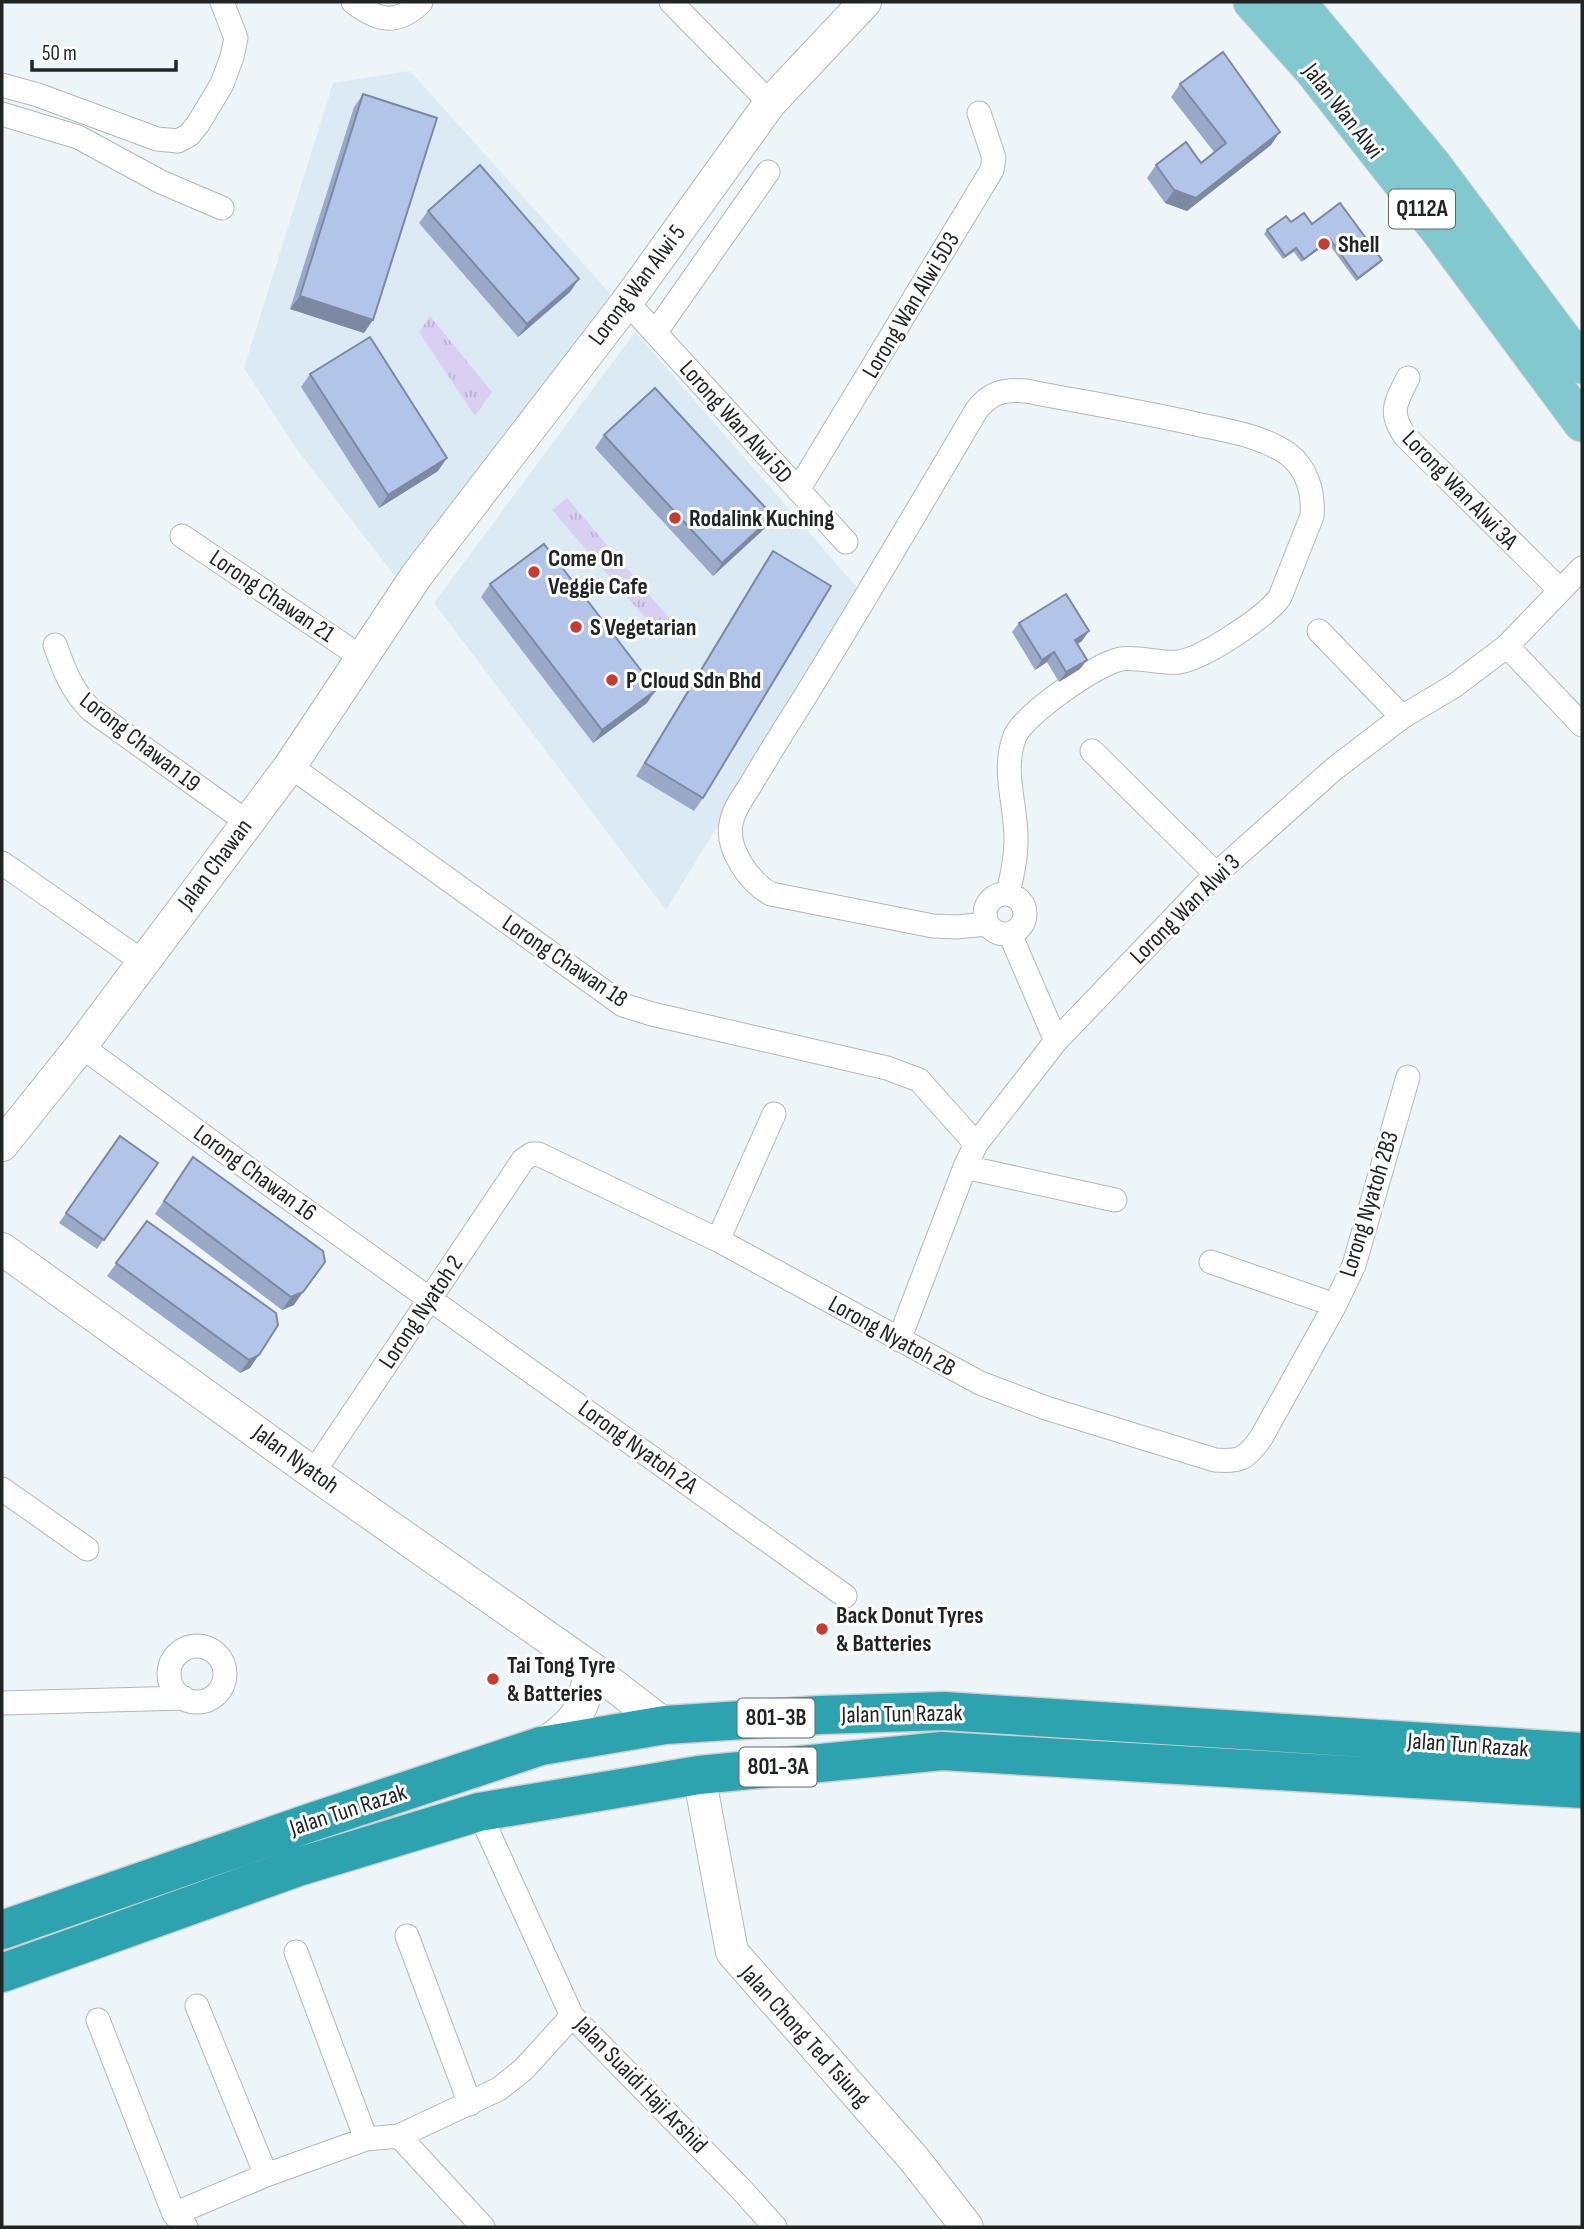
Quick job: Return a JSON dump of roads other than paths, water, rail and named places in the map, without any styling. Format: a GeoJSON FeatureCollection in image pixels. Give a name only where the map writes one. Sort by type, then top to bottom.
{"type":"FeatureCollection","features":[{"type":"Feature","properties":{"kind":"highway","name":"Jalan Tun Razak"},"geometry":{"type":"LineString","coordinates":[[2,1930],[541,1746],[665,1726],[820,1715],[944,1711],[1582,1752]]}},
{"type":"Feature","properties":{"kind":"highway","name":"Jalan Tun Razak"},"geometry":{"type":"LineString","coordinates":[[2,1973],[298,1867],[479,1812],[699,1775],[942,1751],[1582,1789]]}},
{"type":"Feature","properties":{"kind":"main road","name":"Jalan Wan Alwi"},"geometry":{"type":"LineString","coordinates":[[1252,2],[1312,69],[1439,230],[1582,423]]}},
{"type":"Feature","properties":{"kind":"main road","name":"Jalan Wan Alwi"},"geometry":{"type":"LineString","coordinates":[[1297,2],[1432,164],[1582,365]]}},
{"type":"Feature","properties":{"kind":"street"},"geometry":{"type":"LineString","coordinates":[[2,85],[38,95],[157,139],[178,141],[189,135],[198,124],[222,85],[232,57],[236,38],[222,2]]}},
{"type":"Feature","properties":{"kind":"street"},"geometry":{"type":"LineString","coordinates":[[353,2],[380,19],[399,17],[413,10],[421,2]]}},
{"type":"Feature","properties":{"kind":"street"},"geometry":{"type":"LineString","coordinates":[[671,2],[770,103]]}},
{"type":"Feature","properties":{"kind":"street","name":"Lorong Wan Alwi 5"},"geometry":{"type":"LineString","coordinates":[[417,575],[626,302],[770,103],[865,2]]}},
{"type":"Feature","properties":{"kind":"street","name":"Lorong Wan Alwi 5D3"},"geometry":{"type":"LineString","coordinates":[[797,490],[992,170],[993,158],[979,113]]}},
{"type":"Feature","properties":{"kind":"street"},"geometry":{"type":"LineString","coordinates":[[2,114],[78,137],[161,182],[222,208]]}},
{"type":"Feature","properties":{"kind":"street"},"geometry":{"type":"LineString","coordinates":[[655,333],[768,172]]}},
{"type":"Feature","properties":{"kind":"street","name":"Lorong Wan Alwi 5D"},"geometry":{"type":"LineString","coordinates":[[626,302],[846,542]]}},
{"type":"Feature","properties":{"kind":"street","name":"Lorong Wan Alwi 3A"},"geometry":{"type":"LineString","coordinates":[[1408,378],[1394,412],[1397,424],[1405,436],[1560,590]]}},
{"type":"Feature","properties":{"kind":"street"},"geometry":{"type":"LineString","coordinates":[[987,924],[943,927],[913,923],[771,894],[758,887],[748,876],[737,855],[730,825],[735,811],[976,411],[990,396],[1004,391],[1026,391],[1250,436],[1286,453],[1302,469],[1311,492],[1312,516],[1280,597],[1273,607],[1254,622],[1198,655],[1180,662],[1122,659],[1110,664],[1040,708],[1016,734],[1008,769],[1016,840],[1008,893]]}},
{"type":"Feature","properties":{"kind":"street","name":"Lorong Chawan 21"},"geometry":{"type":"LineString","coordinates":[[182,536],[361,657]]}},
{"type":"Feature","properties":{"kind":"street","name":"Lorong Wan Alwi 3"},"geometry":{"type":"LineString","coordinates":[[899,1340],[976,1144],[1056,1041],[1216,874],[1334,769],[1402,717],[1454,686],[1507,646],[1582,568]]}},
{"type":"Feature","properties":{"kind":"street","name":"Jalan Chawan"},"geometry":{"type":"LineString","coordinates":[[5,1133],[80,1046],[290,766],[417,575]]}},
{"type":"Feature","properties":{"kind":"street"},"geometry":{"type":"LineString","coordinates":[[1319,631],[1402,717]]}},
{"type":"Feature","properties":{"kind":"street","name":"Lorong Chawan 19"},"geometry":{"type":"LineString","coordinates":[[55,645],[70,685],[91,710],[247,822]]}},
{"type":"Feature","properties":{"kind":"street"},"geometry":{"type":"LineString","coordinates":[[1507,646],[1582,725]]}},
{"type":"Feature","properties":{"kind":"street"},"geometry":{"type":"LineString","coordinates":[[1092,751],[1216,874]]}},
{"type":"Feature","properties":{"kind":"street","name":"Lorong Chawan 18"},"geometry":{"type":"LineString","coordinates":[[290,766],[623,1005],[887,1068],[919,1080],[976,1144]]}},
{"type":"Feature","properties":{"kind":"street"},"geometry":{"type":"LineString","coordinates":[[2,863],[143,962]]}},
{"type":"Feature","properties":{"kind":"street"},"geometry":{"type":"LineString","coordinates":[[1008,893],[1023,904],[1024,922],[1010,934],[993,931],[987,924],[985,906],[991,898],[1008,893]]}},
{"type":"Feature","properties":{"kind":"street"},"geometry":{"type":"LineString","coordinates":[[1010,934],[1056,1041]]}},
{"type":"Feature","properties":{"kind":"street","name":"Lorong Chawan 16"},"geometry":{"type":"LineString","coordinates":[[80,1046],[430,1298]]}},
{"type":"Feature","properties":{"kind":"street","name":"Lorong Nyatoh 2B3"},"geometry":{"type":"LineString","coordinates":[[1261,1438],[1335,1305],[1354,1265],[1408,1077]]}},
{"type":"Feature","properties":{"kind":"street"},"geometry":{"type":"LineString","coordinates":[[718,1240],[774,1114]]}},
{"type":"Feature","properties":{"kind":"street","name":"Lorong Nyatoh 2"},"geometry":{"type":"LineString","coordinates":[[313,1473],[523,1160],[532,1154]]}},
{"type":"Feature","properties":{"kind":"street","name":"Lorong Nyatoh 2B"},"geometry":{"type":"LineString","coordinates":[[532,1154],[538,1154],[718,1240],[980,1383],[1046,1408],[1215,1460],[1235,1461],[1250,1454],[1261,1438]]}},
{"type":"Feature","properties":{"kind":"street"},"geometry":{"type":"LineString","coordinates":[[965,1167],[1115,1200]]}},
{"type":"Feature","properties":{"kind":"street","name":"Jalan Nyatoh"},"geometry":{"type":"LineString","coordinates":[[2,1249],[313,1473],[591,1668],[665,1726]]}},
{"type":"Feature","properties":{"kind":"street"},"geometry":{"type":"LineString","coordinates":[[1211,1262],[1335,1305]]}},
{"type":"Feature","properties":{"kind":"street","name":"Lorong Nyatoh 2A"},"geometry":{"type":"LineString","coordinates":[[430,1298],[845,1596]]}},
{"type":"Feature","properties":{"kind":"street"},"geometry":{"type":"LineString","coordinates":[[2,1489],[87,1549]]}},
{"type":"Feature","properties":{"kind":"street"},"geometry":{"type":"LineString","coordinates":[[541,1746],[565,1730],[577,1716],[591,1668]]}},
{"type":"Feature","properties":{"kind":"street"},"geometry":{"type":"LineString","coordinates":[[2,1703],[184,1698]]}},
{"type":"Feature","properties":{"kind":"street","name":"Jalan Chong Ted Tsiung"},"geometry":{"type":"LineString","coordinates":[[699,1775],[732,1952],[914,2159],[967,2227]]}},
{"type":"Feature","properties":{"kind":"street","name":"Jalan Suaidi Haji Arshid"},"geometry":{"type":"LineString","coordinates":[[479,1812],[572,2016],[775,2227]]}},
{"type":"Feature","properties":{"kind":"street"},"geometry":{"type":"LineString","coordinates":[[407,1936],[470,2104]]}},
{"type":"Feature","properties":{"kind":"street"},"geometry":{"type":"LineString","coordinates":[[296,1952],[366,2139]]}},
{"type":"Feature","properties":{"kind":"street"},"geometry":{"type":"LineString","coordinates":[[197,2006],[266,2175]]}},
{"type":"Feature","properties":{"kind":"street"},"geometry":{"type":"LineString","coordinates":[[98,2020],[180,2220],[266,2175],[366,2139],[400,2136],[499,2089],[524,2069],[572,2016]]}},
{"type":"Feature","properties":{"kind":"street"},"geometry":{"type":"LineString","coordinates":[[400,2136],[483,2227]]}},
{"type":"Feature","properties":{"kind":"place","name":"Shell"},"geometry":{"type":"Point","coordinates":[1324,244]}},
{"type":"Feature","properties":{"kind":"place","name":"Rodalink Kuching"},"geometry":{"type":"Point","coordinates":[675,518]}},
{"type":"Feature","properties":{"kind":"place","name":"Come On Veggie Cafe"},"geometry":{"type":"Point","coordinates":[534,572]}},
{"type":"Feature","properties":{"kind":"place","name":"S Vegetarian"},"geometry":{"type":"Point","coordinates":[576,627]}},
{"type":"Feature","properties":{"kind":"place","name":"P Cloud Sdn Bhd"},"geometry":{"type":"Point","coordinates":[612,680]}},
{"type":"Feature","properties":{"kind":"place","name":"Back Donut Tyres & Batteries"},"geometry":{"type":"Point","coordinates":[822,1629]}},
{"type":"Feature","properties":{"kind":"place","name":"Tai Tong Tyre & Batteries"},"geometry":{"type":"Point","coordinates":[493,1679]}}]}
